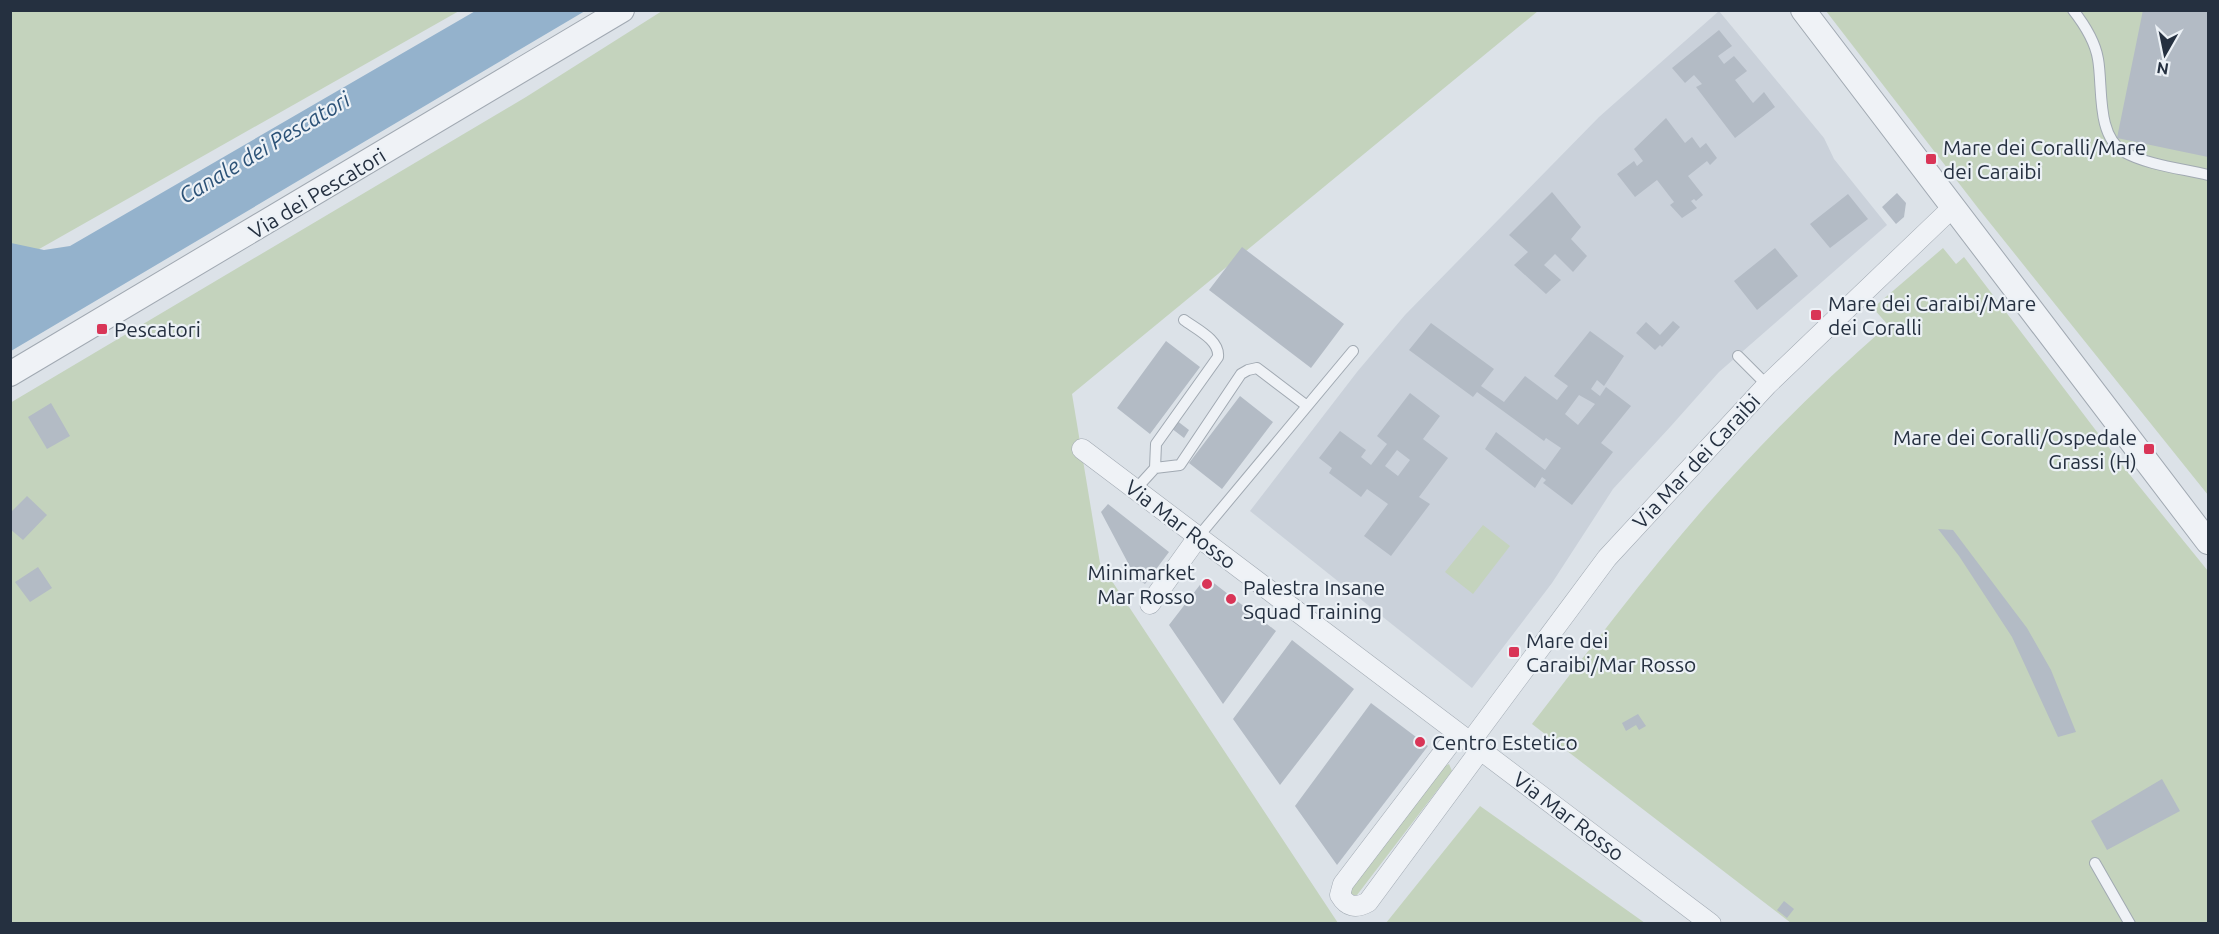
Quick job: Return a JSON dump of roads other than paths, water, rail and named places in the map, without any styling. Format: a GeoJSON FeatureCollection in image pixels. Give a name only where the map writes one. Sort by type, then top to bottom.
{"type":"FeatureCollection","features":[{"type":"Feature","properties":{"kind":"street","name":"Via dei Pescatori"},"geometry":{"type":"LineString","coordinates":[[10,374],[622,10]]}},
{"type":"Feature","properties":{"kind":"street"},"geometry":{"type":"LineString","coordinates":[[1803,10],[2208,542]]}},
{"type":"Feature","properties":{"kind":"street","name":"Via Mar dei Caraibi"},"geometry":{"type":"LineString","coordinates":[[1470,741],[1343,884],[1340,895],[1346,904],[1358,907],[1368,902],[1470,741],[1600,566],[1767,385],[1952,208]]}},
{"type":"Feature","properties":{"kind":"street","name":"Via Mar Rosso"},"geometry":{"type":"LineString","coordinates":[[1082,449],[1711,924]]}},
{"type":"Feature","properties":{"kind":"street"},"geometry":{"type":"LineString","coordinates":[[1150,604],[1198,537]]}},
{"type":"Feature","properties":{"kind":"lane"},"geometry":{"type":"LineString","coordinates":[[2073,10],[2084,23],[2098,56],[2105,120],[2111,141],[2124,152],[2208,175]]}},
{"type":"Feature","properties":{"kind":"lane"},"geometry":{"type":"LineString","coordinates":[[1135,490],[1155,468],[1156,444],[1218,357],[1215,343],[1184,320]]}},
{"type":"Feature","properties":{"kind":"lane"},"geometry":{"type":"LineString","coordinates":[[1198,537],[1353,351]]}},
{"type":"Feature","properties":{"kind":"lane"},"geometry":{"type":"LineString","coordinates":[[1738,356],[1767,385]]}},
{"type":"Feature","properties":{"kind":"lane"},"geometry":{"type":"LineString","coordinates":[[1155,468],[1180,465],[1242,375],[1248,370],[1257,368],[1307,406]]}},
{"type":"Feature","properties":{"kind":"lane"},"geometry":{"type":"LineString","coordinates":[[2095,863],[2130,924]]}},
{"type":"Feature","properties":{"kind":"water","name":"Canale dei Pescatori"},"geometry":{"type":"Polygon","coordinates":[[[477,10],[585,11],[11,351],[11,243],[44,250],[70,246],[477,10]]]}},
{"type":"Feature","properties":{"kind":"place","name":"Mare dei Coralli/Mare dei Caraibi"},"geometry":{"type":"Point","coordinates":[1931,159]}},
{"type":"Feature","properties":{"kind":"place","name":"Mare dei Caraibi/Mare dei Coralli"},"geometry":{"type":"Point","coordinates":[1816,315]}},
{"type":"Feature","properties":{"kind":"place","name":"Pescatori"},"geometry":{"type":"Point","coordinates":[102,329]}},
{"type":"Feature","properties":{"kind":"place","name":"Mare dei Coralli/Ospedale Grassi (H)"},"geometry":{"type":"Point","coordinates":[2149,449]}},
{"type":"Feature","properties":{"kind":"place","name":"Minimarket Mar Rosso"},"geometry":{"type":"Point","coordinates":[1207,584]}},
{"type":"Feature","properties":{"kind":"place","name":"Palestra Insane Squad Training"},"geometry":{"type":"Point","coordinates":[1231,599]}},
{"type":"Feature","properties":{"kind":"place","name":"Mare dei Caraibi/Mar Rosso"},"geometry":{"type":"Point","coordinates":[1514,652]}},
{"type":"Feature","properties":{"kind":"place","name":"Centro Estetico"},"geometry":{"type":"Point","coordinates":[1420,742]}}]}
